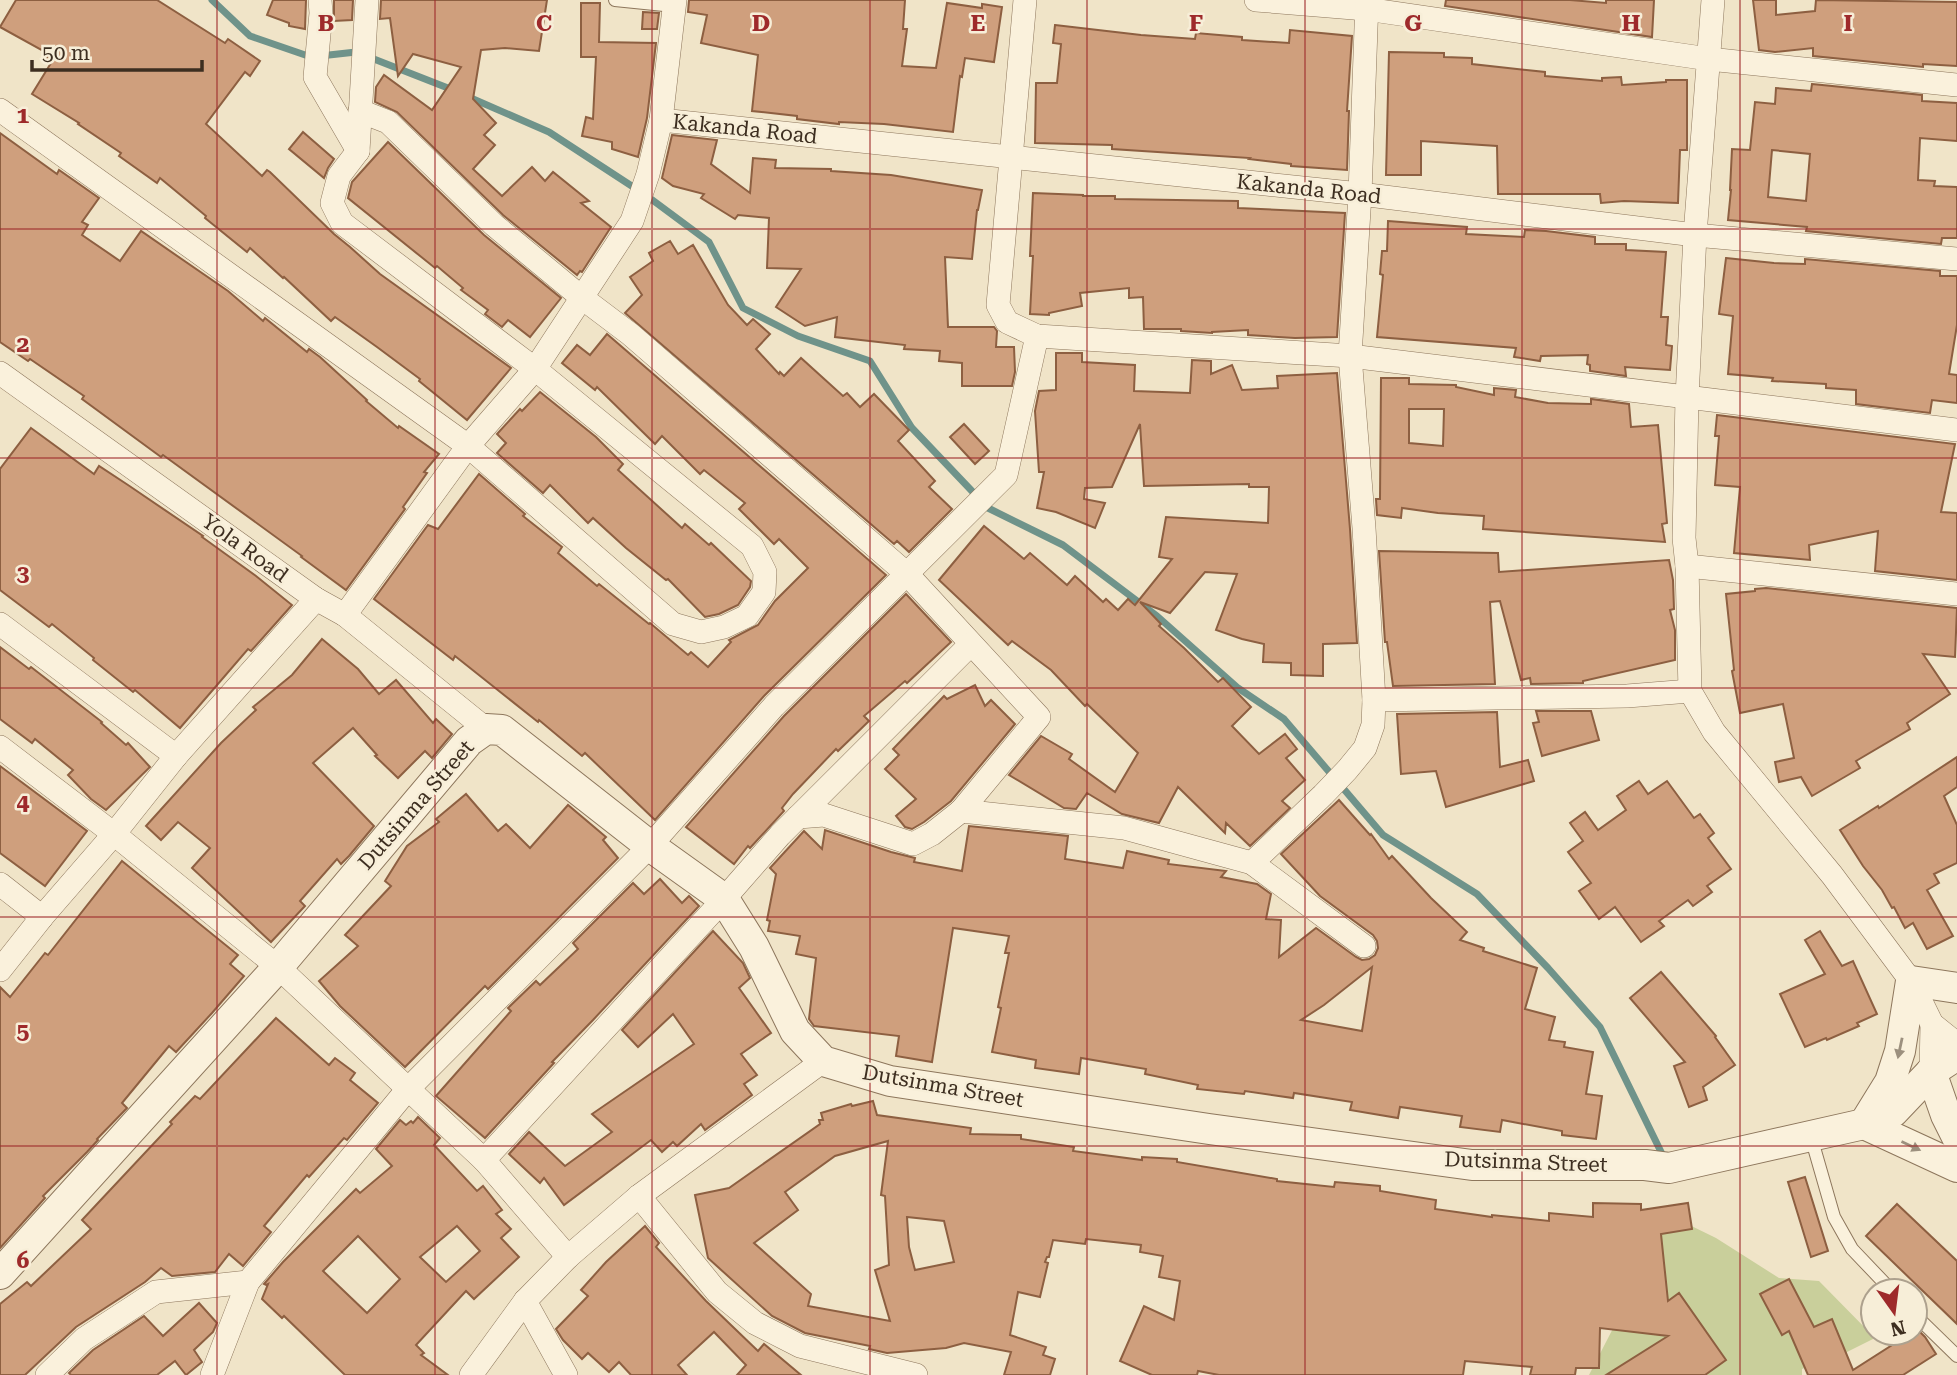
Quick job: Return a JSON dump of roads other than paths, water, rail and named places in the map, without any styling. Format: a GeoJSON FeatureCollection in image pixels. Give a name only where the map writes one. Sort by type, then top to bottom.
{"type":"FeatureCollection","features":[{"type":"Feature","properties":{"kind":"street"},"geometry":{"type":"LineString","coordinates":[[0,110],[468,446],[673,624],[701,632],[747,616],[764,592],[765,582],[765,572],[752,546],[535,369],[342,223],[332,203],[339,176],[358,151],[368,0]]}},
{"type":"Feature","properties":{"kind":"street"},"geometry":{"type":"LineString","coordinates":[[1024,0],[998,305],[1007,322],[1037,336],[1350,356],[1957,430]]}},
{"type":"Feature","properties":{"kind":"street"},"geometry":{"type":"LineString","coordinates":[[1256,0],[1366,4],[1709,59],[1957,85]]}},
{"type":"Feature","properties":{"kind":"street"},"geometry":{"type":"LineString","coordinates":[[1713,0],[1695,235],[1687,398],[1685,538],[1690,691],[1714,732],[1832,875],[1911,981],[1932,1024],[1957,1044]]}},
{"type":"Feature","properties":{"kind":"street"},"geometry":{"type":"LineString","coordinates":[[345,615],[468,446],[535,369],[632,221],[648,174],[661,120],[675,3]]}},
{"type":"Feature","properties":{"kind":"street"},"geometry":{"type":"LineString","coordinates":[[1252,863],[1347,770],[1365,748],[1373,725],[1374,700],[1364,528],[1350,356],[1360,194],[1366,4]]}},
{"type":"Feature","properties":{"kind":"street"},"geometry":{"type":"LineString","coordinates":[[320,7],[315,77],[358,151]]}},
{"type":"Feature","properties":{"kind":"street"},"geometry":{"type":"LineString","coordinates":[[360,111],[388,122],[494,225],[630,334],[907,574],[1039,717],[961,811],[932,834],[913,844],[824,816],[798,817]]}},
{"type":"Feature","properties":{"kind":"street","name":"Kakanda Road"},"geometry":{"type":"LineString","coordinates":[[661,120],[1360,194],[1695,235],[1957,259]]}},
{"type":"Feature","properties":{"kind":"street"},"geometry":{"type":"LineString","coordinates":[[212,1375],[248,1282],[407,1090],[650,846],[774,706],[1006,475],[1037,336]]}},
{"type":"Feature","properties":{"kind":"street","name":"Yola Road"},"geometry":{"type":"LineString","coordinates":[[0,373],[316,599],[345,615],[486,729]]}},
{"type":"Feature","properties":{"kind":"street"},"geometry":{"type":"LineString","coordinates":[[1687,566],[1957,594]]}},
{"type":"Feature","properties":{"kind":"street"},"geometry":{"type":"LineString","coordinates":[[0,970],[176,756],[316,599]]}},
{"type":"Feature","properties":{"kind":"street"},"geometry":{"type":"LineString","coordinates":[[0,624],[176,756]]}},
{"type":"Feature","properties":{"kind":"street"},"geometry":{"type":"LineString","coordinates":[[484,1160],[798,817],[971,644]]}},
{"type":"Feature","properties":{"kind":"street"},"geometry":{"type":"LineString","coordinates":[[1374,700],[1627,696],[1690,691]]}},
{"type":"Feature","properties":{"kind":"street","name":"Dutsinma Street"},"geometry":{"type":"LineString","coordinates":[[0,1274],[278,967],[469,741],[486,729],[502,730],[650,846],[724,899],[754,947],[795,1031],[823,1062],[890,1081],[1472,1165],[1669,1168],[1864,1124],[1893,1112],[1931,1072],[1957,1055]]}},
{"type":"Feature","properties":{"kind":"street"},"geometry":{"type":"LineString","coordinates":[[0,747],[114,834],[278,967],[484,1160],[568,1257]]}},
{"type":"Feature","properties":{"kind":"street"},"geometry":{"type":"LineString","coordinates":[[961,811],[1124,828],[1252,863],[1364,946]]}},
{"type":"Feature","properties":{"kind":"street"},"geometry":{"type":"LineString","coordinates":[[0,884],[42,917]]}},
{"type":"Feature","properties":{"kind":"street"},"geometry":{"type":"LineString","coordinates":[[1911,981],[1957,988]]}},
{"type":"Feature","properties":{"kind":"street"},"geometry":{"type":"LineString","coordinates":[[1911,981],[1894,1072],[1864,1124],[1957,1167]]}},
{"type":"Feature","properties":{"kind":"street"},"geometry":{"type":"LineString","coordinates":[[1932,1024],[1931,1072],[1953,1120]]}},
{"type":"Feature","properties":{"kind":"street"},"geometry":{"type":"LineString","coordinates":[[471,1375],[525,1301],[568,1257],[639,1196],[823,1062]]}},
{"type":"Feature","properties":{"kind":"street","name":"Dutsinma Street"},"geometry":{"type":"LineString","coordinates":[[1893,1112],[1953,1120]]}},
{"type":"Feature","properties":{"kind":"street"},"geometry":{"type":"LineString","coordinates":[[639,1196],[717,1292],[755,1323],[800,1346],[916,1375]]}},
{"type":"Feature","properties":{"kind":"street"},"geometry":{"type":"LineString","coordinates":[[47,1375],[84,1339],[156,1292],[248,1282]]}},
{"type":"Feature","properties":{"kind":"street"},"geometry":{"type":"LineString","coordinates":[[525,1301],[566,1375]]}},
{"type":"Feature","properties":{"kind":"lane"},"geometry":{"type":"LineString","coordinates":[[615,0],[675,3]]}},
{"type":"Feature","properties":{"kind":"lane"},"geometry":{"type":"LineString","coordinates":[[1811,1136],[1834,1217],[1852,1249],[1879,1277]]}},
{"type":"Feature","properties":{"kind":"lane"},"geometry":{"type":"LineString","coordinates":[[1929,1329],[1957,1356]]}},
{"type":"Feature","properties":{"kind":"waterway"},"geometry":{"type":"LineString","coordinates":[[212,0],[250,36],[311,57],[356,52],[453,90]]}},
{"type":"Feature","properties":{"kind":"waterway"},"geometry":{"type":"LineString","coordinates":[[464,95],[549,132],[647,196],[709,242],[743,308],[798,336],[870,361],[912,428],[988,508],[1063,545],[1157,616],[1238,688],[1284,719],[1383,835],[1477,894],[1600,1027],[1664,1158]]}}]}
